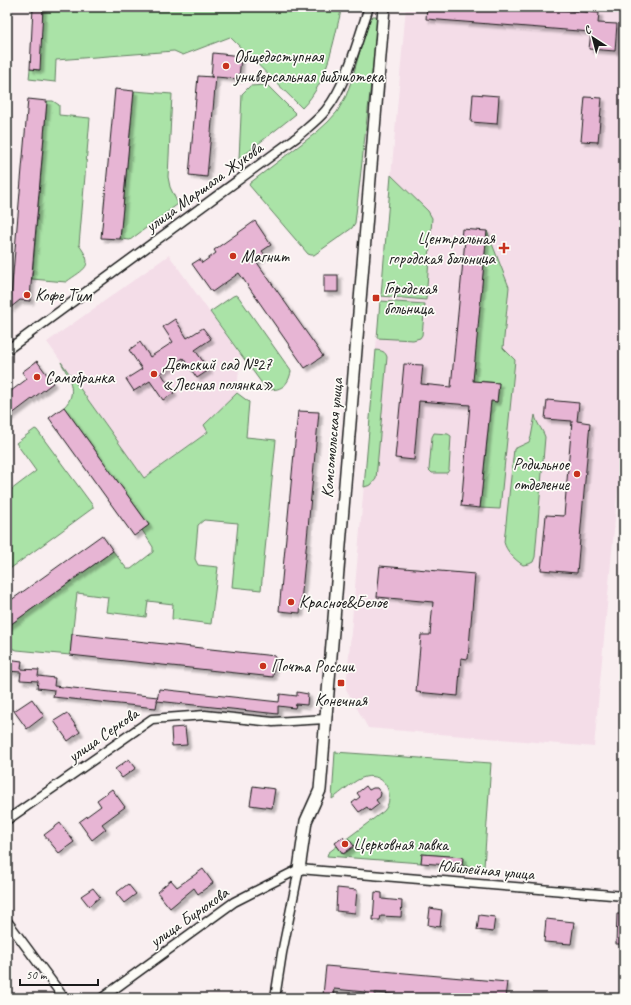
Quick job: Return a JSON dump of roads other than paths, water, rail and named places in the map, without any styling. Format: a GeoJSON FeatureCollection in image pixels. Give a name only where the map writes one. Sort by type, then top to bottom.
{"type":"FeatureCollection","features":[{"type":"Feature","properties":{"kind":"street","name":"улица Маршала Жукова"},"geometry":{"type":"LineString","coordinates":[[7,350],[291,142],[316,120],[330,105],[340,88],[369,7]]}},
{"type":"Feature","properties":{"kind":"street","name":"Комсомольская улица"},"geometry":{"type":"LineString","coordinates":[[299,869],[306,821],[320,790],[384,7]]}},
{"type":"Feature","properties":{"kind":"street","name":"улица Серкова"},"geometry":{"type":"LineString","coordinates":[[7,820],[152,719],[205,715],[273,722],[326,719]]}},
{"type":"Feature","properties":{"kind":"street","name":"Юбилейная улица"},"geometry":{"type":"LineString","coordinates":[[299,869],[624,896]]}},
{"type":"Feature","properties":{"kind":"street","name":"улица Бирюкова"},"geometry":{"type":"LineString","coordinates":[[102,998],[234,902],[299,869]]}},
{"type":"Feature","properties":{"kind":"street"},"geometry":{"type":"LineString","coordinates":[[275,998],[282,953],[299,869]]}},
{"type":"Feature","properties":{"kind":"street"},"geometry":{"type":"LineString","coordinates":[[7,921],[64,998]]}},
{"type":"Feature","properties":{"kind":"place","name":"Общедоступная универсальная библиотека"},"geometry":{"type":"Point","coordinates":[226,66]}},
{"type":"Feature","properties":{"kind":"place","name":"Центральная городская больница"},"geometry":{"type":"Point","coordinates":[504,248]}},
{"type":"Feature","properties":{"kind":"place","name":"Магнит"},"geometry":{"type":"Point","coordinates":[233,256]}},
{"type":"Feature","properties":{"kind":"place","name":"Кофе Тим"},"geometry":{"type":"Point","coordinates":[27,295]}},
{"type":"Feature","properties":{"kind":"place","name":"Городская больница"},"geometry":{"type":"Point","coordinates":[376,298]}},
{"type":"Feature","properties":{"kind":"place","name":"Детский сад №27 «Лесная полянка»"},"geometry":{"type":"Point","coordinates":[154,374]}},
{"type":"Feature","properties":{"kind":"place","name":"Самобранка"},"geometry":{"type":"Point","coordinates":[37,377]}},
{"type":"Feature","properties":{"kind":"place","name":"Родильное отделение"},"geometry":{"type":"Point","coordinates":[577,474]}},
{"type":"Feature","properties":{"kind":"place","name":"Красное&Белое"},"geometry":{"type":"Point","coordinates":[291,602]}},
{"type":"Feature","properties":{"kind":"place","name":"Почта России"},"geometry":{"type":"Point","coordinates":[263,666]}},
{"type":"Feature","properties":{"kind":"place","name":"Конечная"},"geometry":{"type":"Point","coordinates":[341,683]}},
{"type":"Feature","properties":{"kind":"place","name":"Церковная лавка"},"geometry":{"type":"Point","coordinates":[345,844]}}]}
